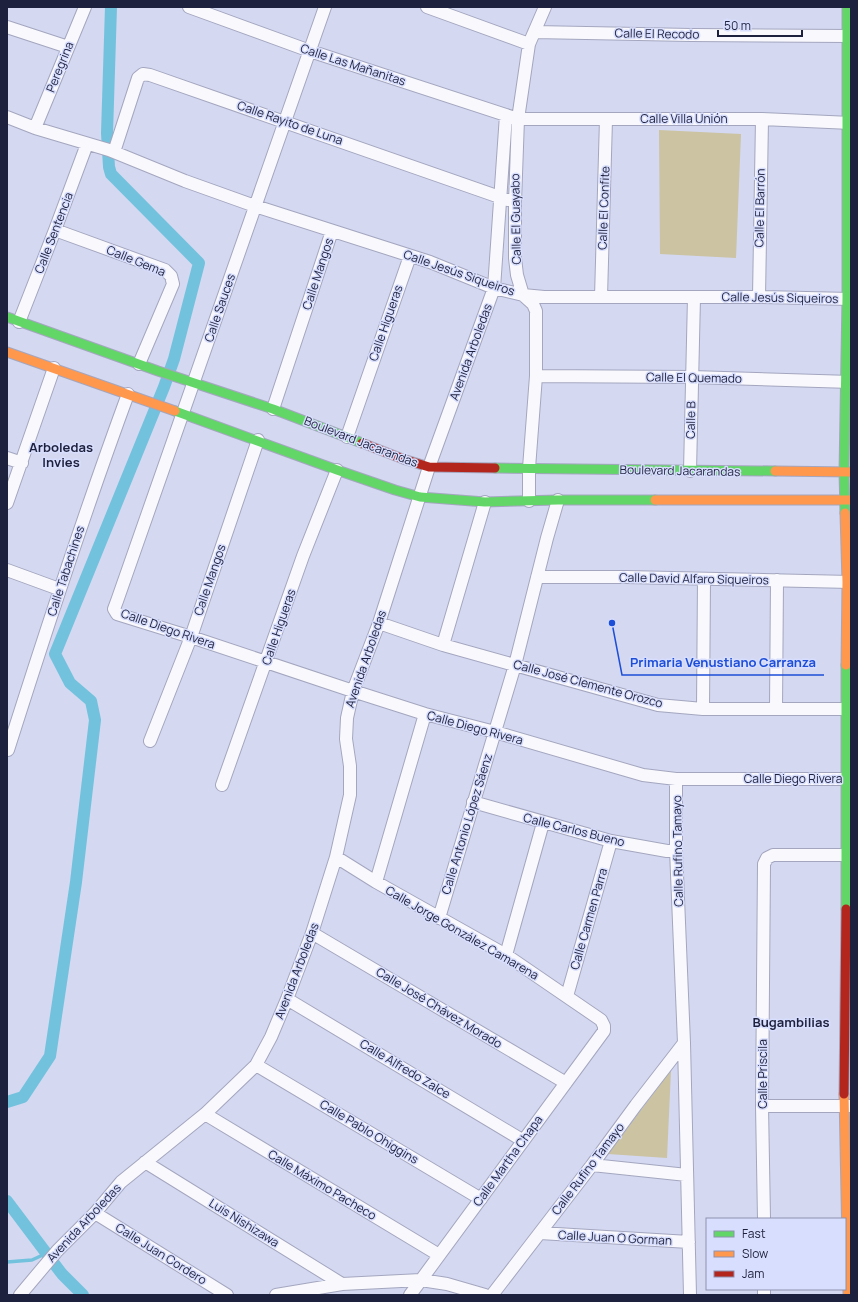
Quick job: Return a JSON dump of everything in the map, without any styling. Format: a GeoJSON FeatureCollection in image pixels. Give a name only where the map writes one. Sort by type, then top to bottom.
{"type":"FeatureCollection","features":[{"type":"Feature","properties":{"kind":"main road"},"geometry":{"type":"LineString","coordinates":[[847,7],[849,35],[849,298],[847,472],[849,582],[848,1294]]}},
{"type":"Feature","properties":{"kind":"main road","name":"Boulevard Jacarandas"},"geometry":{"type":"LineString","coordinates":[[7,317],[158,371],[273,409],[404,459],[429,467],[847,472]]}},
{"type":"Feature","properties":{"kind":"main road"},"geometry":{"type":"LineString","coordinates":[[7,352],[149,401],[337,470],[420,497],[485,502],[558,500],[847,500]]}},
{"type":"Feature","properties":{"kind":"street","name":"Peregrina"},"geometry":{"type":"LineString","coordinates":[[35,128],[84,7]]}},
{"type":"Feature","properties":{"kind":"street","name":"Calle Las Mañanitas"},"geometry":{"type":"LineString","coordinates":[[189,7],[310,51],[518,119]]}},
{"type":"Feature","properties":{"kind":"street","name":"Calle Sauces"},"geometry":{"type":"LineString","coordinates":[[114,609],[325,7]]}},
{"type":"Feature","properties":{"kind":"street"},"geometry":{"type":"LineString","coordinates":[[428,7],[529,44]]}},
{"type":"Feature","properties":{"kind":"street","name":"Calle El Guayabo"},"geometry":{"type":"LineString","coordinates":[[529,501],[529,468],[536,376],[536,310],[533,304],[523,295],[517,275],[515,258],[515,202],[518,119],[529,44],[545,7]]}},
{"type":"Feature","properties":{"kind":"street"},"geometry":{"type":"LineString","coordinates":[[7,27],[68,47]]}},
{"type":"Feature","properties":{"kind":"street","name":"Calle El Recodo"},"geometry":{"type":"LineString","coordinates":[[534,32],[692,35],[849,35]]}},
{"type":"Feature","properties":{"kind":"street","name":"Calle Rayito de Luna"},"geometry":{"type":"LineString","coordinates":[[108,150],[138,78],[143,74],[150,75],[515,202]]}},
{"type":"Feature","properties":{"kind":"street","name":"Avenida Arboledas"},"geometry":{"type":"LineString","coordinates":[[20,1295],[56,1251],[95,1213],[121,1182],[205,1114],[256,1065],[271,1037],[312,933],[336,857],[350,795],[350,766],[346,739],[347,718],[352,691],[379,623],[429,467],[494,288],[506,115]]}},
{"type":"Feature","properties":{"kind":"street","name":"Calle Jesús Siqueiros"},"geometry":{"type":"LineString","coordinates":[[7,118],[108,150],[185,181],[256,206],[430,262],[494,288],[523,295],[544,297],[849,298]]}},
{"type":"Feature","properties":{"kind":"street","name":"Calle Villa Unión"},"geometry":{"type":"LineString","coordinates":[[518,119],[762,120],[849,123]]}},
{"type":"Feature","properties":{"kind":"street","name":"Calle El Confite"},"geometry":{"type":"LineString","coordinates":[[601,297],[606,119]]}},
{"type":"Feature","properties":{"kind":"street","name":"Calle El Barrón"},"geometry":{"type":"LineString","coordinates":[[758,297],[762,120]]}},
{"type":"Feature","properties":{"kind":"street","name":"Calle Sentencia"},"geometry":{"type":"LineString","coordinates":[[19,322],[87,144]]}},
{"type":"Feature","properties":{"kind":"street","name":"Calle Gema"},"geometry":{"type":"LineString","coordinates":[[55,230],[165,270],[171,276],[173,284],[139,364]]}},
{"type":"Feature","properties":{"kind":"street","name":"Calle Mangos"},"geometry":{"type":"LineString","coordinates":[[273,409],[332,231]]}},
{"type":"Feature","properties":{"kind":"street","name":"Calle Higueras"},"geometry":{"type":"LineString","coordinates":[[347,437],[410,256]]}},
{"type":"Feature","properties":{"kind":"street","name":"Calle B"},"geometry":{"type":"LineString","coordinates":[[690,471],[694,297]]}},
{"type":"Feature","properties":{"kind":"street"},"geometry":{"type":"LineString","coordinates":[[7,503],[54,368]]}},
{"type":"Feature","properties":{"kind":"street","name":"Calle El Quemado"},"geometry":{"type":"LineString","coordinates":[[536,376],[692,377],[848,382]]}},
{"type":"Feature","properties":{"kind":"street","name":"Calle Tabachines"},"geometry":{"type":"LineString","coordinates":[[8,750],[96,482],[128,394]]}},
{"type":"Feature","properties":{"kind":"street","name":"Calle Mangos"},"geometry":{"type":"LineString","coordinates":[[150,741],[191,637],[258,440]]}},
{"type":"Feature","properties":{"kind":"street"},"geometry":{"type":"LineString","coordinates":[[7,458],[22,463]]}},
{"type":"Feature","properties":{"kind":"street","name":"Calle Higueras"},"geometry":{"type":"LineString","coordinates":[[222,786],[267,662],[303,556],[337,470]]}},
{"type":"Feature","properties":{"kind":"street","name":"Calle Antonio López Sáenz"},"geometry":{"type":"LineString","coordinates":[[439,918],[515,665],[558,500]]}},
{"type":"Feature","properties":{"kind":"street"},"geometry":{"type":"LineString","coordinates":[[443,645],[485,502]]}},
{"type":"Feature","properties":{"kind":"street"},"geometry":{"type":"LineString","coordinates":[[7,570],[60,589]]}},
{"type":"Feature","properties":{"kind":"street","name":"Calle David Alfaro Siqueiros"},"geometry":{"type":"LineString","coordinates":[[537,578],[626,577],[849,582]]}},
{"type":"Feature","properties":{"kind":"street"},"geometry":{"type":"LineString","coordinates":[[703,709],[704,579]]}},
{"type":"Feature","properties":{"kind":"street"},"geometry":{"type":"LineString","coordinates":[[776,709],[777,580]]}},
{"type":"Feature","properties":{"kind":"street","name":"Calle Diego Rivera"},"geometry":{"type":"LineString","coordinates":[[114,609],[118,614],[425,714],[495,732],[643,775],[676,779],[848,779]]}},
{"type":"Feature","properties":{"kind":"street","name":"Calle José Clemente Orozco"},"geometry":{"type":"LineString","coordinates":[[379,623],[443,645],[658,705],[703,709],[848,709]]}},
{"type":"Feature","properties":{"kind":"street"},"geometry":{"type":"LineString","coordinates":[[376,882],[425,714]]}},
{"type":"Feature","properties":{"kind":"street","name":"Calle Rufino Tamayo"},"geometry":{"type":"LineString","coordinates":[[676,779],[676,850],[684,1043],[690,1295]]}},
{"type":"Feature","properties":{"kind":"street","name":"Calle Carlos Bueno"},"geometry":{"type":"LineString","coordinates":[[473,802],[611,841],[667,851],[676,850]]}},
{"type":"Feature","properties":{"kind":"street"},"geometry":{"type":"LineString","coordinates":[[506,955],[543,823]]}},
{"type":"Feature","properties":{"kind":"street","name":"Calle Carmen Parra"},"geometry":{"type":"LineString","coordinates":[[567,996],[611,841]]}},
{"type":"Feature","properties":{"kind":"street","name":"Calle Priscila"},"geometry":{"type":"LineString","coordinates":[[764,1218],[762,1106],[764,864],[767,858],[773,855],[848,855]]}},
{"type":"Feature","properties":{"kind":"street","name":"Calle Jorge González Camarena"},"geometry":{"type":"LineString","coordinates":[[336,857],[376,882],[506,955],[601,1020],[604,1026]]}},
{"type":"Feature","properties":{"kind":"street","name":"Calle José Chávez Morado"},"geometry":{"type":"LineString","coordinates":[[312,933],[566,1083]]}},
{"type":"Feature","properties":{"kind":"street","name":"Calle Alfredo Zalce"},"geometry":{"type":"LineString","coordinates":[[287,998],[522,1140]]}},
{"type":"Feature","properties":{"kind":"street","name":"Calle Martha Chapa"},"geometry":{"type":"LineString","coordinates":[[410,1295],[481,1199],[522,1140],[604,1031],[604,1026]]}},
{"type":"Feature","properties":{"kind":"street","name":"Calle Rufino Tamayo"},"geometry":{"type":"LineString","coordinates":[[492,1295],[684,1043]]}},
{"type":"Feature","properties":{"kind":"street","name":"Calle Pablo Ohiggins"},"geometry":{"type":"LineString","coordinates":[[256,1065],[481,1199]]}},
{"type":"Feature","properties":{"kind":"street"},"geometry":{"type":"LineString","coordinates":[[762,1106],[848,1106]]}},
{"type":"Feature","properties":{"kind":"street","name":"Calle Máximo Pacheco"},"geometry":{"type":"LineString","coordinates":[[205,1114],[439,1255]]}},
{"type":"Feature","properties":{"kind":"street","name":"Luis Nishizawa"},"geometry":{"type":"LineString","coordinates":[[145,1162],[342,1284]]}},
{"type":"Feature","properties":{"kind":"street"},"geometry":{"type":"LineString","coordinates":[[592,1165],[687,1175]]}},
{"type":"Feature","properties":{"kind":"street","name":"Calle Juan Cordero"},"geometry":{"type":"LineString","coordinates":[[95,1213],[227,1295]]}},
{"type":"Feature","properties":{"kind":"street","name":"Calle Juan O Gorman"},"geometry":{"type":"LineString","coordinates":[[540,1233],[689,1242]]}},
{"type":"Feature","properties":{"kind":"street"},"geometry":{"type":"LineString","coordinates":[[276,1295],[342,1284],[421,1280],[447,1284],[485,1295]]}},
{"type":"Feature","properties":{"kind":"shaded area"},"geometry":{"type":"Polygon","coordinates":[[[659,130],[741,134],[736,258],[660,254],[659,130]]]}},
{"type":"Feature","properties":{"kind":"shaded area"},"geometry":{"type":"Polygon","coordinates":[[[671,1070],[667,1158],[608,1154],[671,1070]]]}},
{"type":"Feature","properties":{"kind":"waterway"},"geometry":{"type":"LineString","coordinates":[[7,1102],[23,1097],[50,1056],[76,882],[95,720],[91,701],[70,683],[55,654],[164,387],[174,359],[199,263],[111,174],[109,167],[107,133],[111,7]]}},
{"type":"Feature","properties":{"kind":"waterway"},"geometry":{"type":"LineString","coordinates":[[7,1201],[62,1274],[83,1295]]}},
{"type":"Feature","properties":{"kind":"waterway"},"geometry":{"type":"LineString","coordinates":[[7,1262],[32,1260],[47,1253]]}},
{"type":"Feature","properties":{"kind":"traffic: fast"},"geometry":{"type":"LineString","coordinates":[[845,513],[847,7]]}},
{"type":"Feature","properties":{"kind":"traffic: fast"},"geometry":{"type":"LineString","coordinates":[[7,317],[158,371],[273,409],[362,443]]}},
{"type":"Feature","properties":{"kind":"traffic: fast"},"geometry":{"type":"LineString","coordinates":[[175,411],[337,470],[420,497],[485,502],[655,500]]}},
{"type":"Feature","properties":{"kind":"traffic: fast"},"geometry":{"type":"LineString","coordinates":[[495,468],[775,471]]}},
{"type":"Feature","properties":{"kind":"traffic: fast"},"geometry":{"type":"LineString","coordinates":[[846,665],[846,909]]}},
{"type":"Feature","properties":{"kind":"traffic: slow"},"geometry":{"type":"LineString","coordinates":[[7,352],[175,411]]}},
{"type":"Feature","properties":{"kind":"traffic: slow"},"geometry":{"type":"LineString","coordinates":[[775,471],[851,472]]}},
{"type":"Feature","properties":{"kind":"traffic: slow"},"geometry":{"type":"LineString","coordinates":[[655,500],[851,500]]}},
{"type":"Feature","properties":{"kind":"traffic: slow"},"geometry":{"type":"LineString","coordinates":[[845,513],[847,582],[846,665]]}},
{"type":"Feature","properties":{"kind":"traffic: slow"},"geometry":{"type":"LineString","coordinates":[[844,1094],[848,1294]]}},
{"type":"Feature","properties":{"kind":"traffic: jam"},"geometry":{"type":"LineString","coordinates":[[362,443],[403,459],[429,467],[495,468]]}},
{"type":"Feature","properties":{"kind":"traffic: jam"},"geometry":{"type":"LineString","coordinates":[[844,1094],[846,909]]}},
{"type":"Feature","properties":{"kind":"place","name":"Primaria Venustiano Carranza"},"geometry":{"type":"Point","coordinates":[612,623]}},
{"type":"Feature","properties":{"kind":"district","name":"Arboledas Invies"},"geometry":{"type":"Point","coordinates":[61,454]}},
{"type":"Feature","properties":{"kind":"district","name":"Bugambilias"},"geometry":{"type":"Point","coordinates":[791,1022]}}]}
